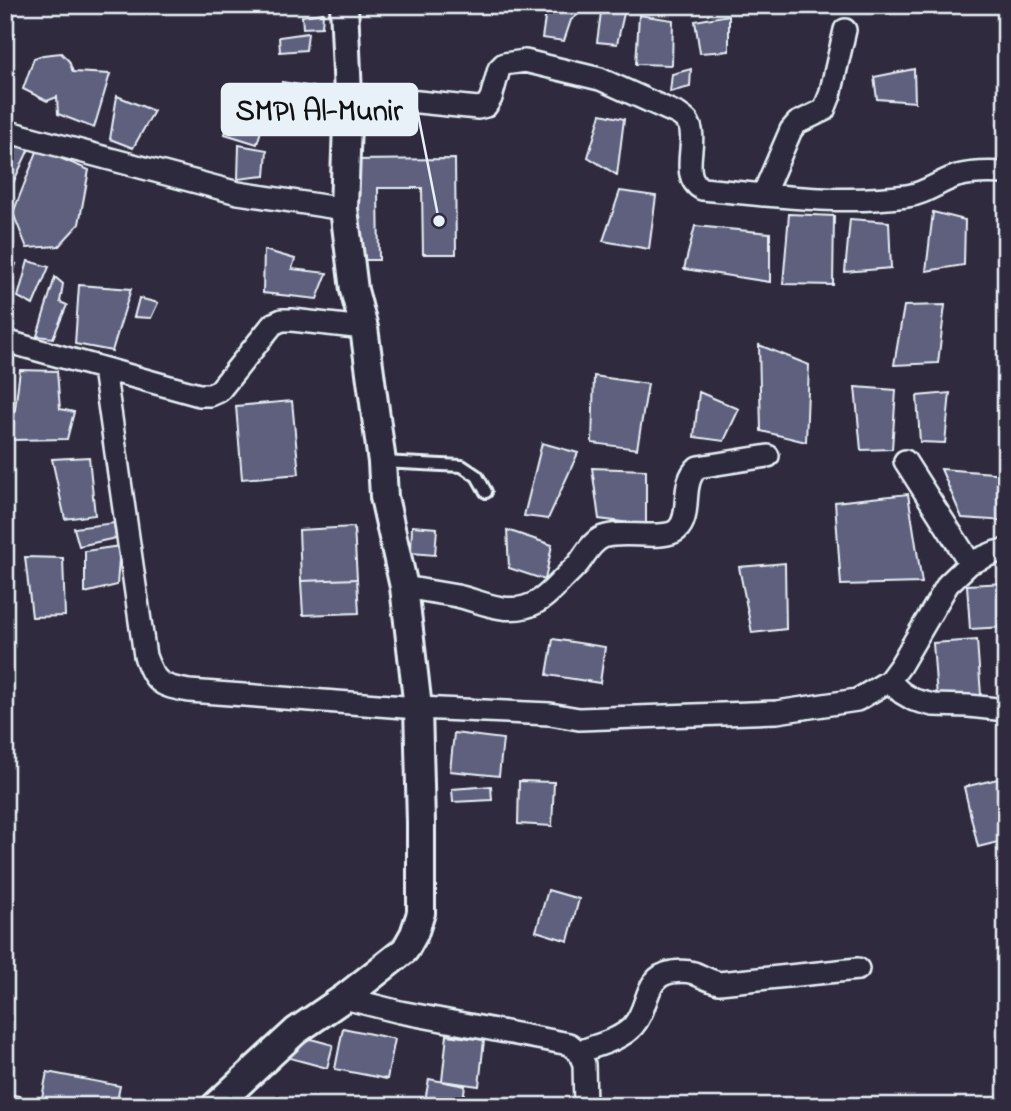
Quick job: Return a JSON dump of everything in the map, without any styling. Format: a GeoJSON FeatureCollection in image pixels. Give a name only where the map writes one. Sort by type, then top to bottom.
{"type":"FeatureCollection","features":[{"type":"Feature","properties":{"kind":"street"},"geometry":{"type":"LineString","coordinates":[[215,1106],[296,1031],[344,998],[405,950],[421,913],[418,708],[404,587],[384,497],[364,328],[354,290],[344,209],[348,95],[344,5]]}},
{"type":"Feature","properties":{"kind":"street"},"geometry":{"type":"LineString","coordinates":[[763,195],[791,130],[797,123],[824,110],[845,30]]}},
{"type":"Feature","properties":{"kind":"street"},"geometry":{"type":"LineString","coordinates":[[348,95],[478,108],[486,106],[491,99],[499,69],[504,64],[525,61],[600,79],[678,114],[687,121],[691,129],[691,176],[694,184],[702,189],[856,200],[906,197],[958,176],[1006,173]]}},
{"type":"Feature","properties":{"kind":"street"},"geometry":{"type":"LineString","coordinates":[[5,131],[238,192],[344,209]]}},
{"type":"Feature","properties":{"kind":"street"},"geometry":{"type":"LineString","coordinates":[[5,341],[199,395],[210,395],[219,391],[273,324],[282,320],[364,328]]}},
{"type":"Feature","properties":{"kind":"street"},"geometry":{"type":"LineString","coordinates":[[104,369],[145,656],[150,672],[165,687],[418,708],[550,714],[579,719],[777,712],[857,700],[889,681],[948,584],[970,563],[1006,550]]}},
{"type":"Feature","properties":{"kind":"street"},"geometry":{"type":"LineString","coordinates":[[404,587],[459,597],[503,609],[524,608],[543,599],[578,564],[591,545],[603,537],[674,533],[682,525],[687,485],[691,473],[698,467],[768,456]]}},
{"type":"Feature","properties":{"kind":"street"},"geometry":{"type":"LineString","coordinates":[[905,461],[970,563]]}},
{"type":"Feature","properties":{"kind":"street"},"geometry":{"type":"LineString","coordinates":[[889,681],[914,700],[933,705],[1006,710]]}},
{"type":"Feature","properties":{"kind":"street"},"geometry":{"type":"LineString","coordinates":[[579,1052],[632,1028],[640,1016],[653,981],[662,974],[676,971],[693,973],[719,983],[858,969]]}},
{"type":"Feature","properties":{"kind":"street"},"geometry":{"type":"LineString","coordinates":[[344,998],[400,1012],[569,1044],[579,1052],[584,1064],[585,1106]]}},
{"type":"Feature","properties":{"kind":"lane"},"geometry":{"type":"LineString","coordinates":[[382,463],[462,466],[477,476],[486,492]]}},
{"type":"Feature","properties":{"kind":"building"},"geometry":{"type":"Polygon","coordinates":[[[57,5],[92,5],[85,11],[57,5]]]}},
{"type":"Feature","properties":{"kind":"building"},"geometry":{"type":"Polygon","coordinates":[[[547,5],[587,5],[571,20],[564,41],[542,38],[547,5]]]}},
{"type":"Feature","properties":{"kind":"building"},"geometry":{"type":"Polygon","coordinates":[[[602,5],[625,9],[617,44],[597,42],[602,5]]]}},
{"type":"Feature","properties":{"kind":"building"},"geometry":{"type":"Polygon","coordinates":[[[323,13],[322,27],[303,28],[302,16],[323,13]]]}},
{"type":"Feature","properties":{"kind":"building"},"geometry":{"type":"Polygon","coordinates":[[[639,15],[673,20],[672,65],[636,64],[639,15]]]}},
{"type":"Feature","properties":{"kind":"building"},"geometry":{"type":"Polygon","coordinates":[[[729,15],[729,51],[700,53],[695,21],[729,15]]]}},
{"type":"Feature","properties":{"kind":"building"},"geometry":{"type":"Polygon","coordinates":[[[308,33],[306,50],[280,52],[279,37],[308,33]]]}},
{"type":"Feature","properties":{"kind":"building"},"geometry":{"type":"Polygon","coordinates":[[[61,53],[69,61],[73,72],[110,74],[94,128],[58,114],[57,97],[47,101],[23,89],[34,58],[61,53]]]}},
{"type":"Feature","properties":{"kind":"building"},"geometry":{"type":"Polygon","coordinates":[[[691,69],[690,87],[670,92],[672,74],[691,69]]]}},
{"type":"Feature","properties":{"kind":"building"},"geometry":{"type":"Polygon","coordinates":[[[914,69],[915,102],[877,99],[874,77],[914,69]]]}},
{"type":"Feature","properties":{"kind":"building"},"geometry":{"type":"Polygon","coordinates":[[[282,82],[314,87],[316,105],[280,112],[282,82]]]}},
{"type":"Feature","properties":{"kind":"building"},"geometry":{"type":"Polygon","coordinates":[[[237,94],[269,104],[257,144],[225,134],[237,94]]]}},
{"type":"Feature","properties":{"kind":"building"},"geometry":{"type":"Polygon","coordinates":[[[117,96],[154,111],[133,148],[110,139],[117,96]]]}},
{"type":"Feature","properties":{"kind":"building"},"geometry":{"type":"Polygon","coordinates":[[[601,114],[624,119],[617,175],[588,157],[601,114]]]}},
{"type":"Feature","properties":{"kind":"building"},"geometry":{"type":"Polygon","coordinates":[[[5,142],[29,149],[5,200],[5,142]]]}},
{"type":"Feature","properties":{"kind":"building"},"geometry":{"type":"Polygon","coordinates":[[[239,145],[267,150],[265,176],[238,179],[239,145]]]}},
{"type":"Feature","properties":{"kind":"building"},"geometry":{"type":"Polygon","coordinates":[[[38,149],[89,170],[79,224],[59,246],[27,248],[13,213],[38,149]]]}},
{"type":"Feature","properties":{"kind":"building"},"geometry":{"type":"Polygon","coordinates":[[[455,159],[456,254],[423,254],[422,188],[378,188],[379,260],[352,260],[351,160],[455,159]]]}},
{"type":"Feature","properties":{"kind":"building"},"geometry":{"type":"Polygon","coordinates":[[[620,191],[656,196],[649,249],[603,241],[620,191]]]}},
{"type":"Feature","properties":{"kind":"building"},"geometry":{"type":"Polygon","coordinates":[[[933,212],[965,220],[964,265],[926,271],[933,212]]]}},
{"type":"Feature","properties":{"kind":"building"},"geometry":{"type":"Polygon","coordinates":[[[789,214],[834,216],[833,285],[783,284],[789,214]]]}},
{"type":"Feature","properties":{"kind":"building"},"geometry":{"type":"Polygon","coordinates":[[[850,219],[889,222],[891,268],[845,272],[850,219]]]}},
{"type":"Feature","properties":{"kind":"building"},"geometry":{"type":"Polygon","coordinates":[[[695,226],[770,233],[770,282],[684,269],[695,226]]]}},
{"type":"Feature","properties":{"kind":"building"},"geometry":{"type":"Polygon","coordinates":[[[264,250],[295,259],[292,269],[327,273],[317,299],[263,293],[264,250]]]}},
{"type":"Feature","properties":{"kind":"building"},"geometry":{"type":"Polygon","coordinates":[[[28,261],[49,267],[33,305],[18,297],[28,261]]]}},
{"type":"Feature","properties":{"kind":"building"},"geometry":{"type":"Polygon","coordinates":[[[16,264],[7,289],[5,265],[16,264]]]}},
{"type":"Feature","properties":{"kind":"building"},"geometry":{"type":"Polygon","coordinates":[[[55,277],[63,284],[60,302],[67,305],[53,338],[37,336],[55,277]]]}},
{"type":"Feature","properties":{"kind":"building"},"geometry":{"type":"Polygon","coordinates":[[[79,285],[131,289],[112,351],[75,344],[79,285]]]}},
{"type":"Feature","properties":{"kind":"building"},"geometry":{"type":"Polygon","coordinates":[[[139,298],[158,303],[151,318],[134,317],[139,298]]]}},
{"type":"Feature","properties":{"kind":"building"},"geometry":{"type":"Polygon","coordinates":[[[945,305],[938,363],[894,365],[904,306],[945,305]]]}},
{"type":"Feature","properties":{"kind":"building"},"geometry":{"type":"Polygon","coordinates":[[[759,345],[809,365],[806,442],[761,431],[759,345]]]}},
{"type":"Feature","properties":{"kind":"building"},"geometry":{"type":"Polygon","coordinates":[[[20,370],[57,371],[60,409],[74,412],[67,439],[11,440],[20,370]]]}},
{"type":"Feature","properties":{"kind":"building"},"geometry":{"type":"Polygon","coordinates":[[[594,376],[648,384],[637,449],[592,443],[594,376]]]}},
{"type":"Feature","properties":{"kind":"building"},"geometry":{"type":"Polygon","coordinates":[[[855,387],[896,390],[892,449],[861,450],[855,387]]]}},
{"type":"Feature","properties":{"kind":"building"},"geometry":{"type":"Polygon","coordinates":[[[699,392],[739,409],[724,441],[694,437],[699,392]]]}},
{"type":"Feature","properties":{"kind":"building"},"geometry":{"type":"Polygon","coordinates":[[[950,393],[945,443],[920,442],[917,396],[950,393]]]}},
{"type":"Feature","properties":{"kind":"building"},"geometry":{"type":"Polygon","coordinates":[[[292,401],[299,474],[242,479],[236,406],[292,401]]]}},
{"type":"Feature","properties":{"kind":"building"},"geometry":{"type":"Polygon","coordinates":[[[542,443],[578,453],[548,519],[524,516],[542,443]]]}},
{"type":"Feature","properties":{"kind":"building"},"geometry":{"type":"Polygon","coordinates":[[[89,457],[95,515],[65,519],[52,459],[89,457]]]}},
{"type":"Feature","properties":{"kind":"building"},"geometry":{"type":"Polygon","coordinates":[[[592,468],[646,470],[646,525],[599,519],[592,468]]]}},
{"type":"Feature","properties":{"kind":"building"},"geometry":{"type":"Polygon","coordinates":[[[941,469],[1006,474],[1006,521],[962,518],[941,469]]]}},
{"type":"Feature","properties":{"kind":"building"},"geometry":{"type":"Polygon","coordinates":[[[908,494],[922,583],[841,585],[835,502],[908,494]]]}},
{"type":"Feature","properties":{"kind":"building"},"geometry":{"type":"Polygon","coordinates":[[[114,523],[116,538],[79,546],[74,528],[114,523]]]}},
{"type":"Feature","properties":{"kind":"building"},"geometry":{"type":"Polygon","coordinates":[[[412,526],[437,528],[435,555],[411,553],[412,526]]]}},
{"type":"Feature","properties":{"kind":"building"},"geometry":{"type":"Polygon","coordinates":[[[354,527],[357,579],[301,581],[299,530],[354,527]]]}},
{"type":"Feature","properties":{"kind":"building"},"geometry":{"type":"Polygon","coordinates":[[[507,530],[552,545],[545,580],[509,568],[507,530]]]}},
{"type":"Feature","properties":{"kind":"building"},"geometry":{"type":"Polygon","coordinates":[[[120,546],[117,585],[85,593],[85,551],[120,546]]]}},
{"type":"Feature","properties":{"kind":"building"},"geometry":{"type":"Polygon","coordinates":[[[25,557],[63,558],[65,616],[32,617],[25,557]]]}},
{"type":"Feature","properties":{"kind":"building"},"geometry":{"type":"Polygon","coordinates":[[[785,563],[786,629],[752,633],[739,567],[785,563]]]}},
{"type":"Feature","properties":{"kind":"building"},"geometry":{"type":"Polygon","coordinates":[[[357,579],[359,613],[303,615],[301,581],[357,579]]]}},
{"type":"Feature","properties":{"kind":"building"},"geometry":{"type":"Polygon","coordinates":[[[1006,583],[1006,627],[970,629],[967,585],[1006,583]]]}},
{"type":"Feature","properties":{"kind":"building"},"geometry":{"type":"Polygon","coordinates":[[[553,639],[605,647],[600,683],[547,675],[553,639]]]}},
{"type":"Feature","properties":{"kind":"building"},"geometry":{"type":"Polygon","coordinates":[[[977,640],[981,695],[937,698],[933,643],[977,640]]]}},
{"type":"Feature","properties":{"kind":"building"},"geometry":{"type":"Polygon","coordinates":[[[454,733],[503,739],[499,776],[450,771],[454,733]]]}},
{"type":"Feature","properties":{"kind":"building"},"geometry":{"type":"Polygon","coordinates":[[[1006,777],[1006,840],[978,847],[964,787],[1006,777]]]}},
{"type":"Feature","properties":{"kind":"building"},"geometry":{"type":"Polygon","coordinates":[[[519,781],[554,782],[552,826],[518,824],[519,781]]]}},
{"type":"Feature","properties":{"kind":"building"},"geometry":{"type":"Polygon","coordinates":[[[491,786],[492,800],[453,802],[452,789],[491,786]]]}},
{"type":"Feature","properties":{"kind":"building"},"geometry":{"type":"Polygon","coordinates":[[[548,890],[579,899],[568,941],[536,931],[548,890]]]}},
{"type":"Feature","properties":{"kind":"building"},"geometry":{"type":"Polygon","coordinates":[[[343,1028],[395,1039],[387,1079],[335,1069],[343,1028]]]}},
{"type":"Feature","properties":{"kind":"building"},"geometry":{"type":"Polygon","coordinates":[[[296,1035],[333,1045],[327,1068],[290,1058],[296,1035]]]}},
{"type":"Feature","properties":{"kind":"building"},"geometry":{"type":"Polygon","coordinates":[[[447,1035],[484,1040],[479,1086],[442,1081],[447,1035]]]}},
{"type":"Feature","properties":{"kind":"building"},"geometry":{"type":"Polygon","coordinates":[[[47,1072],[120,1086],[116,1106],[54,1106],[41,1103],[47,1072]]]}},
{"type":"Feature","properties":{"kind":"building"},"geometry":{"type":"Polygon","coordinates":[[[429,1079],[465,1086],[462,1106],[424,1106],[429,1079]]]}},
{"type":"Feature","properties":{"kind":"building"},"geometry":{"type":"Polygon","coordinates":[[[5,1093],[37,1100],[36,1106],[5,1106],[5,1093]]]}},
{"type":"Feature","properties":{"kind":"place","name":"SMPI Al-Munir"},"geometry":{"type":"Point","coordinates":[439,221]}}]}
